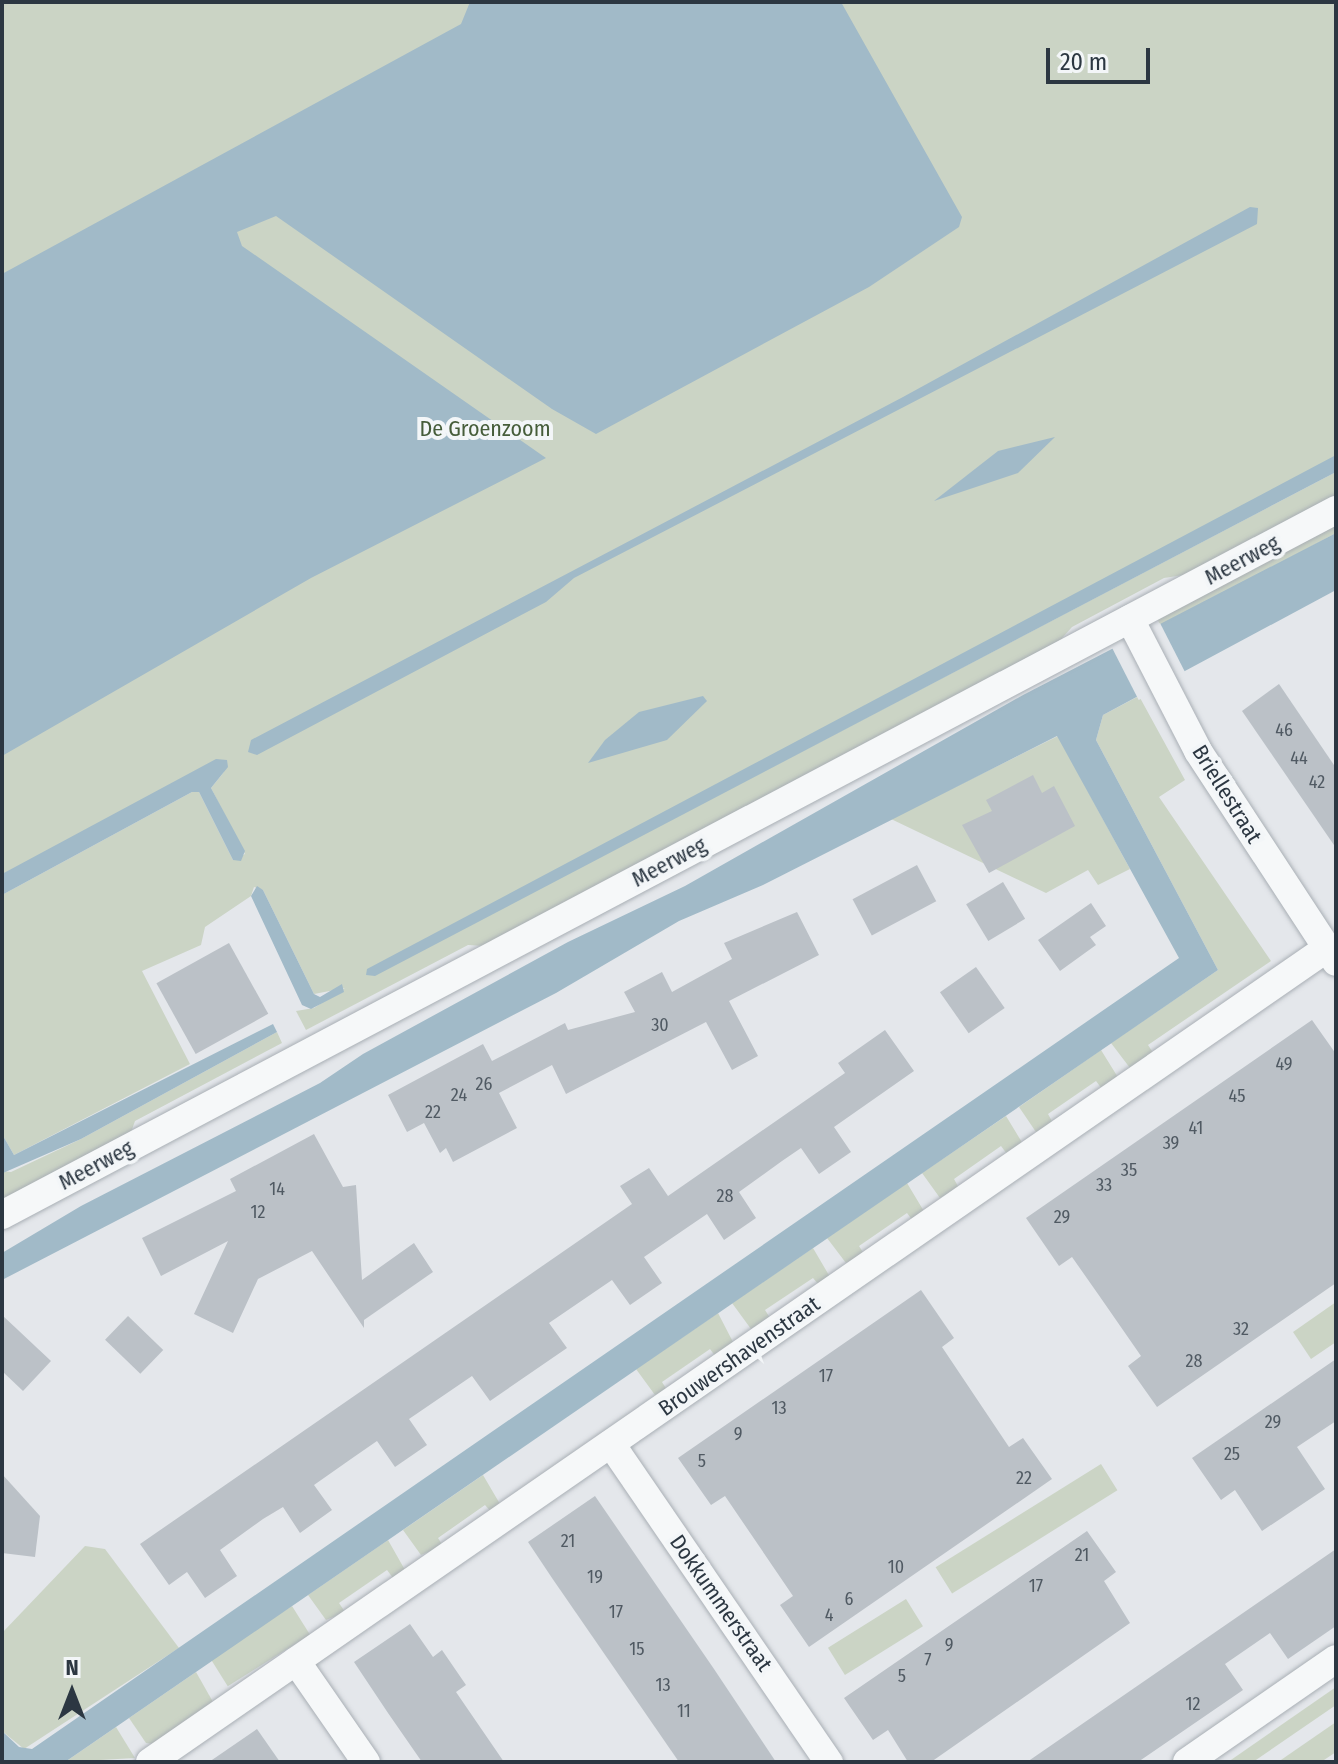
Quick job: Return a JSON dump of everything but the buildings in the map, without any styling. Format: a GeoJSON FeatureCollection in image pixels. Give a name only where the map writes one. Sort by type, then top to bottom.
{"type":"FeatureCollection","features":[{"type":"Feature","properties":{"kind":"street","name":"Meerweg"},"geometry":{"type":"LineString","coordinates":[[2,1215],[1133,625],[1336,510]]}},
{"type":"Feature","properties":{"kind":"street","name":"Briellestraat"},"geometry":{"type":"LineString","coordinates":[[1133,625],[1198,751],[1331,956]]}},
{"type":"Feature","properties":{"kind":"street","name":"Brouwershavenstraat"},"geometry":{"type":"LineString","coordinates":[[150,1762],[611,1444],[1331,956]]}},
{"type":"Feature","properties":{"kind":"street","name":"Dokkummerstraat"},"geometry":{"type":"LineString","coordinates":[[611,1444],[829,1762]]}},
{"type":"Feature","properties":{"kind":"street"},"geometry":{"type":"LineString","coordinates":[[1187,1762],[1336,1659]]}},
{"type":"Feature","properties":{"kind":"street"},"geometry":{"type":"LineString","coordinates":[[296,1661],[366,1762]]}},
{"type":"Feature","properties":{"kind":"green space","name":"De Groenzoom"},"geometry":{"type":"Polygon","coordinates":[[[2,2],[1336,2],[1336,461],[369,978],[1336,472],[1336,497],[1190,574],[1164,578],[1072,627],[1055,646],[485,946],[468,945],[306,1030],[296,1011],[314,1008],[345,988],[314,994],[263,890],[254,887],[251,896],[205,927],[201,945],[142,971],[190,1064],[14,1155],[2,1134],[2,895],[192,792],[199,792],[233,860],[245,854],[211,788],[224,772],[2,886],[2,2]]]}},
{"type":"Feature","properties":{"kind":"green space"},"geometry":{"type":"Polygon","coordinates":[[[1336,519],[1336,533],[1161,627],[1157,618],[1336,519]]]}},
{"type":"Feature","properties":{"kind":"green space"},"geometry":{"type":"Polygon","coordinates":[[[1139,696],[1185,780],[1159,797],[1271,961],[1148,1045],[1154,1054],[1130,1068],[1111,1043],[1218,970],[1096,740],[1103,715],[1139,696]]]}},
{"type":"Feature","properties":{"kind":"green space"},"geometry":{"type":"Polygon","coordinates":[[[1058,736],[1130,869],[1098,885],[1088,870],[1046,893],[891,819],[1058,736]]]}},
{"type":"Feature","properties":{"kind":"green space"},"geometry":{"type":"Polygon","coordinates":[[[277,1032],[282,1043],[135,1121],[130,1135],[2,1202],[2,1171],[11,1172],[81,1139],[277,1032]]]}},
{"type":"Feature","properties":{"kind":"green space"},"geometry":{"type":"Polygon","coordinates":[[[1101,1050],[1119,1079],[1102,1089],[1096,1081],[1048,1114],[1053,1123],[1036,1132],[1019,1107],[1101,1050]]]}},
{"type":"Feature","properties":{"kind":"green space"},"geometry":{"type":"Polygon","coordinates":[[[1006,1116],[1023,1144],[1007,1154],[1001,1146],[954,1179],[959,1188],[940,1198],[922,1173],[1006,1116]]]}},
{"type":"Feature","properties":{"kind":"green space"},"geometry":{"type":"Polygon","coordinates":[[[907,1183],[925,1213],[913,1221],[907,1213],[859,1246],[864,1254],[846,1263],[827,1238],[907,1183]]]}},
{"type":"Feature","properties":{"kind":"green space"},"geometry":{"type":"Polygon","coordinates":[[[813,1248],[830,1277],[819,1285],[813,1278],[765,1310],[770,1318],[751,1329],[732,1303],[813,1248]]]}},
{"type":"Feature","properties":{"kind":"green space"},"geometry":{"type":"Polygon","coordinates":[[[1336,1302],[1336,1342],[1311,1359],[1293,1332],[1336,1302]]]}},
{"type":"Feature","properties":{"kind":"green space"},"geometry":{"type":"Polygon","coordinates":[[[718,1313],[734,1344],[716,1357],[710,1349],[662,1382],[667,1390],[655,1395],[636,1369],[718,1313]]]}},
{"type":"Feature","properties":{"kind":"green space"},"geometry":{"type":"Polygon","coordinates":[[[1101,1464],[1117,1490],[952,1594],[936,1567],[1101,1464]]]}},
{"type":"Feature","properties":{"kind":"green space"},"geometry":{"type":"Polygon","coordinates":[[[483,1475],[500,1504],[492,1513],[485,1505],[438,1538],[443,1546],[421,1555],[403,1530],[483,1475]]]}},
{"type":"Feature","properties":{"kind":"green space"},"geometry":{"type":"Polygon","coordinates":[[[388,1540],[405,1570],[393,1578],[387,1570],[339,1603],[345,1612],[326,1620],[308,1595],[388,1540]]]}},
{"type":"Feature","properties":{"kind":"green space"},"geometry":{"type":"Polygon","coordinates":[[[85,1546],[105,1549],[179,1648],[24,1749],[2,1731],[2,1633],[85,1546]]]}},
{"type":"Feature","properties":{"kind":"green space"},"geometry":{"type":"Polygon","coordinates":[[[906,1599],[923,1626],[845,1675],[828,1648],[906,1599]]]}},
{"type":"Feature","properties":{"kind":"green space"},"geometry":{"type":"Polygon","coordinates":[[[292,1606],[310,1635],[228,1686],[210,1657],[292,1606]]]}},
{"type":"Feature","properties":{"kind":"green space"},"geometry":{"type":"Polygon","coordinates":[[[196,1672],[213,1702],[154,1744],[146,1743],[129,1718],[196,1672]]]}},
{"type":"Feature","properties":{"kind":"green space"},"geometry":{"type":"Polygon","coordinates":[[[1336,1687],[1336,1705],[1253,1762],[1228,1762],[1336,1687]]]}},
{"type":"Feature","properties":{"kind":"green space"},"geometry":{"type":"Polygon","coordinates":[[[1336,1722],[1336,1752],[1321,1762],[1278,1762],[1336,1722]]]}},
{"type":"Feature","properties":{"kind":"green space"},"geometry":{"type":"Polygon","coordinates":[[[116,1727],[135,1758],[65,1762],[116,1727]]]}},
{"type":"Feature","properties":{"kind":"water"},"geometry":{"type":"Polygon","coordinates":[[[470,2],[841,2],[962,217],[959,227],[869,287],[596,434],[552,409],[276,216],[237,232],[242,246],[546,458],[311,578],[2,756],[2,274],[461,24],[470,2]]]}},
{"type":"Feature","properties":{"kind":"water"},"geometry":{"type":"Polygon","coordinates":[[[1250,207],[1258,208],[1257,224],[574,578],[546,602],[257,755],[248,752],[251,740],[903,397],[1250,207]]]}},
{"type":"Feature","properties":{"kind":"water"},"geometry":{"type":"Polygon","coordinates":[[[1055,437],[1018,473],[934,501],[998,451],[1055,437]]]}},
{"type":"Feature","properties":{"kind":"water"},"geometry":{"type":"Polygon","coordinates":[[[1336,455],[1336,472],[375,976],[366,975],[367,969],[1336,455]]]}},
{"type":"Feature","properties":{"kind":"water"},"geometry":{"type":"Polygon","coordinates":[[[1336,533],[1336,590],[1103,715],[1096,740],[1218,970],[65,1762],[2,1762],[2,1731],[19,1747],[32,1749],[1179,958],[1057,736],[763,885],[679,921],[556,993],[2,1280],[2,1253],[81,1206],[320,1083],[363,1054],[568,942],[685,886],[1023,695],[1336,533]]]}},
{"type":"Feature","properties":{"kind":"water"},"geometry":{"type":"Polygon","coordinates":[[[703,696],[707,701],[667,740],[588,763],[605,740],[639,712],[703,696]]]}},
{"type":"Feature","properties":{"kind":"water"},"geometry":{"type":"Polygon","coordinates":[[[216,759],[227,760],[228,767],[211,788],[245,851],[241,861],[233,860],[199,792],[192,792],[2,895],[2,874],[216,759]]]}},
{"type":"Feature","properties":{"kind":"water"},"geometry":{"type":"Polygon","coordinates":[[[257,886],[263,890],[314,994],[320,997],[342,984],[344,992],[311,1009],[302,1005],[251,896],[257,886]]]}},
{"type":"Feature","properties":{"kind":"water"},"geometry":{"type":"Polygon","coordinates":[[[273,1024],[277,1032],[81,1139],[3,1173],[2,1134],[14,1155],[273,1024]]]}},
{"type":"Feature","properties":{"kind":"pier"},"geometry":{"type":"Polygon","coordinates":[[[1160,623],[1187,676],[1139,700],[1112,648],[1160,623]]]}}]}
